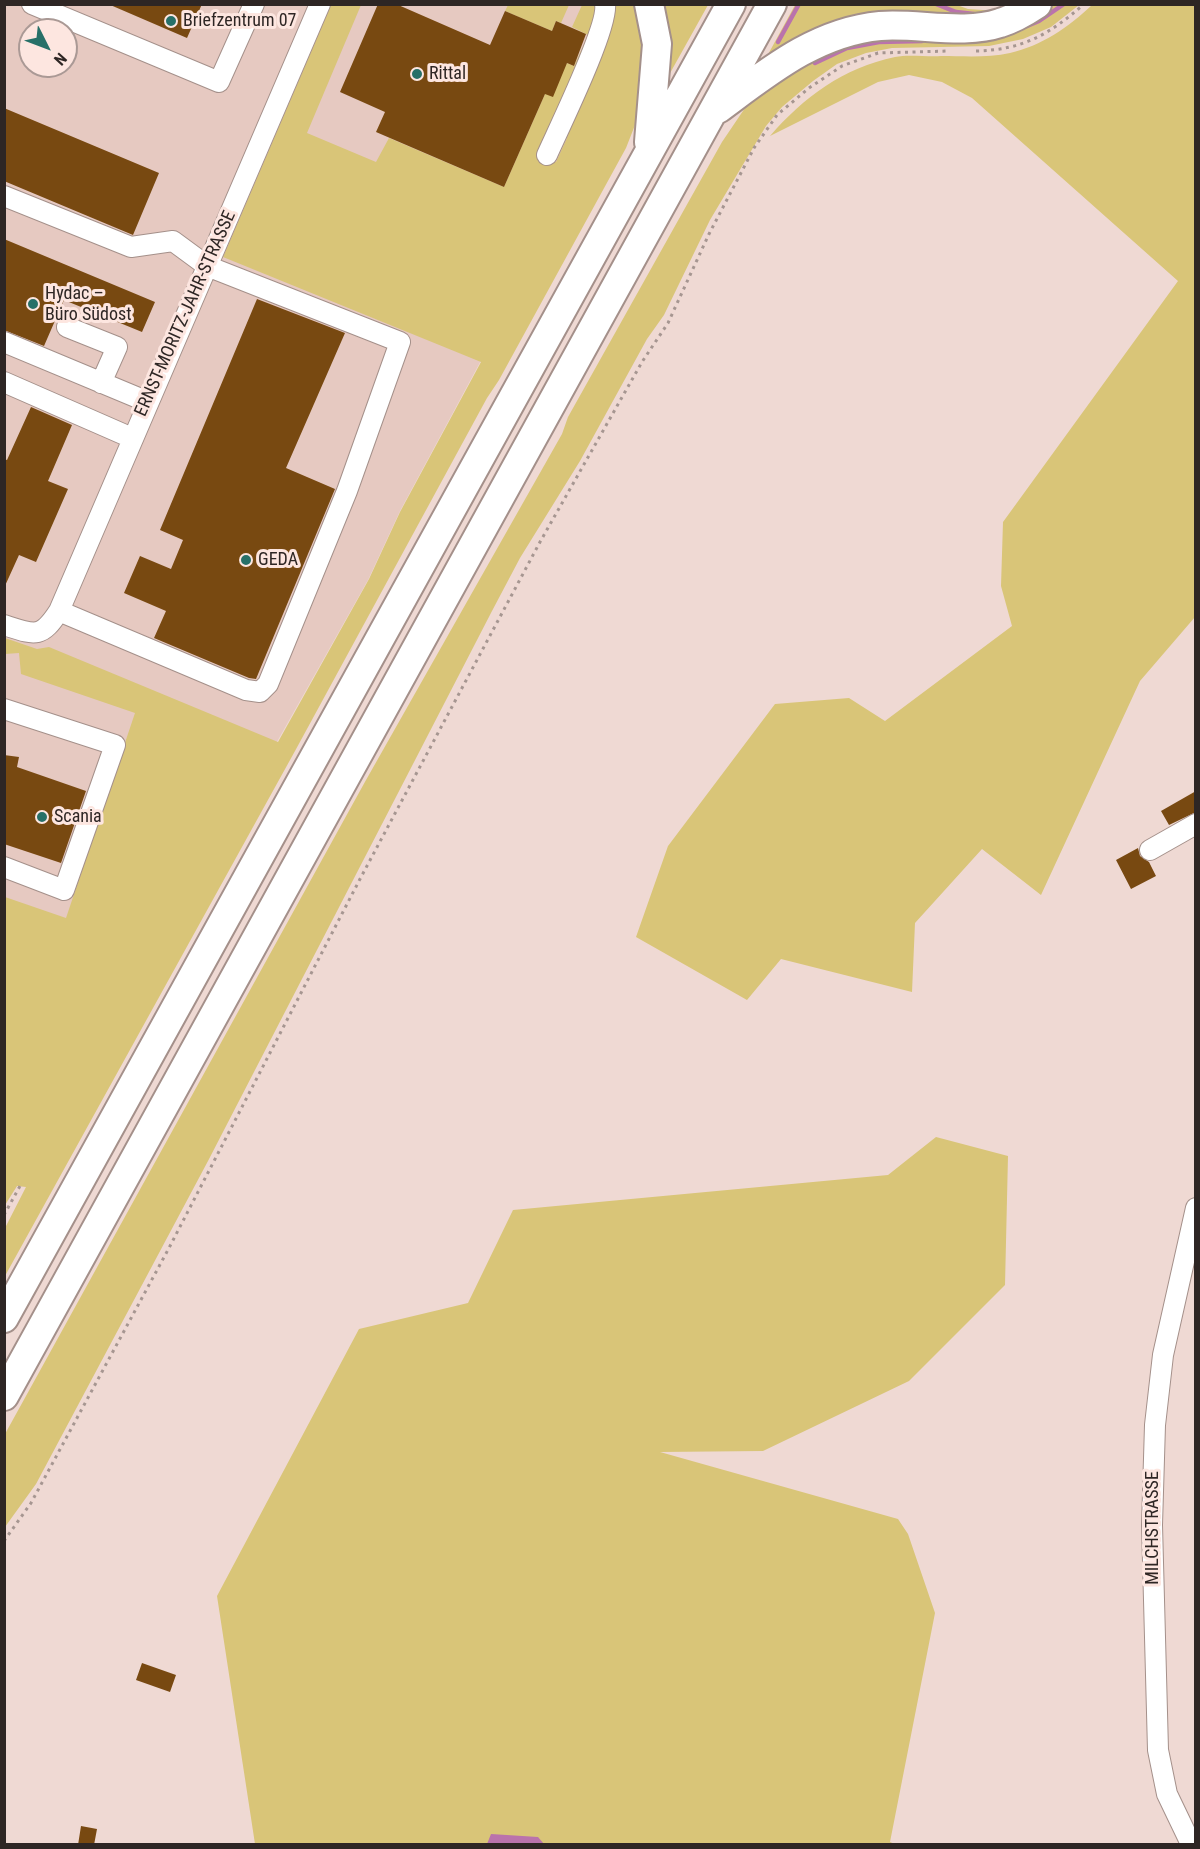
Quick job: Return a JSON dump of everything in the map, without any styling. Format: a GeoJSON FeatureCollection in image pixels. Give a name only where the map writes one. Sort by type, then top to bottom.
{"type":"FeatureCollection","features":[{"type":"Feature","properties":{"kind":"highway"},"geometry":{"type":"LineString","coordinates":[[648,156],[654,104],[657,44],[649,4]]}},
{"type":"Feature","properties":{"kind":"highway"},"geometry":{"type":"LineString","coordinates":[[4,1318],[731,4]]}},
{"type":"Feature","properties":{"kind":"highway"},"geometry":{"type":"LineString","coordinates":[[4,1396],[772,4]]}},
{"type":"Feature","properties":{"kind":"highway"},"geometry":{"type":"LineString","coordinates":[[712,113],[793,55],[820,41],[850,31],[881,26],[971,27],[998,24],[1037,4]]}},
{"type":"Feature","properties":{"kind":"street"},"geometry":{"type":"LineString","coordinates":[[32,4],[219,82],[254,4]]}},
{"type":"Feature","properties":{"kind":"street","name":"ERNST-MORITZ-JAHR-STRASSE"},"geometry":{"type":"LineString","coordinates":[[55,617],[321,4]]}},
{"type":"Feature","properties":{"kind":"street"},"geometry":{"type":"LineString","coordinates":[[548,155],[601,31],[605,4]]}},
{"type":"Feature","properties":{"kind":"street"},"geometry":{"type":"LineString","coordinates":[[4,196],[131,247],[173,242],[207,266],[400,342],[347,491],[268,684],[260,692],[246,690],[55,617],[47,629],[40,632],[25,632],[4,626]]}},
{"type":"Feature","properties":{"kind":"street"},"geometry":{"type":"LineString","coordinates":[[67,327],[117,347],[100,383]]}},
{"type":"Feature","properties":{"kind":"street"},"geometry":{"type":"LineString","coordinates":[[4,342],[148,402]]}},
{"type":"Feature","properties":{"kind":"street"},"geometry":{"type":"LineString","coordinates":[[4,382],[132,438]]}},
{"type":"Feature","properties":{"kind":"street"},"geometry":{"type":"LineString","coordinates":[[4,709],[115,745],[64,890],[4,867]]}},
{"type":"Feature","properties":{"kind":"street"},"geometry":{"type":"LineString","coordinates":[[1150,850],[1196,824]]}},
{"type":"Feature","properties":{"kind":"street","name":"MILCHSTRASSE"},"geometry":{"type":"LineString","coordinates":[[1191,1845],[1167,1794],[1158,1750],[1152,1525],[1155,1425],[1163,1355],[1188,1280],[1196,1208]]}},
{"type":"Feature","properties":{"kind":"path"},"geometry":{"type":"LineString","coordinates":[[971,51],[994,51],[1026,42],[1057,28],[1084,4]]}},
{"type":"Feature","properties":{"kind":"path"},"geometry":{"type":"LineString","coordinates":[[4,1541],[31,1503],[169,1248],[360,879],[540,542],[642,362],[668,323],[709,234],[754,148],[777,115],[809,88],[842,66],[878,53],[959,51]]}},
{"type":"Feature","properties":{"kind":"path"},"geometry":{"type":"LineString","coordinates":[[4,1215],[20,1186]]}},
{"type":"Feature","properties":{"kind":"shaded area"},"geometry":{"type":"Polygon","coordinates":[[[954,4],[968,9],[998,11],[765,60],[795,5],[954,4]]]}},
{"type":"Feature","properties":{"kind":"shaded area"},"geometry":{"type":"Polygon","coordinates":[[[5,5],[624,5],[605,130],[400,511],[368,580],[27,1186],[17,1186],[5,1205],[5,5]]]}},
{"type":"Feature","properties":{"kind":"shaded area"},"geometry":{"type":"Polygon","coordinates":[[[331,5],[361,5],[307,133],[376,162],[389,138],[504,187],[545,94],[567,63],[574,66],[588,35],[572,27],[582,5],[599,5],[601,10],[541,157],[556,162],[567,138],[561,135],[612,5],[643,5],[648,23],[637,120],[626,148],[5,1276],[5,1228],[26,1187],[17,1186],[5,1205],[5,897],[66,918],[135,713],[21,674],[19,653],[5,654],[5,638],[37,649],[49,647],[278,742],[369,579],[400,512],[481,362],[223,257],[331,5]]]}},
{"type":"Feature","properties":{"kind":"shaded area"},"geometry":{"type":"Polygon","coordinates":[[[508,5],[569,5],[561,23],[556,21],[552,31],[505,11],[508,5]]]}},
{"type":"Feature","properties":{"kind":"shaded area"},"geometry":{"type":"Polygon","coordinates":[[[660,5],[708,5],[669,75],[663,75],[660,5]]]}},
{"type":"Feature","properties":{"kind":"shaded area"},"geometry":{"type":"Polygon","coordinates":[[[1055,5],[1079,5],[1051,27],[1023,39],[989,46],[892,48],[866,53],[837,64],[782,107],[766,126],[710,220],[664,315],[647,339],[580,461],[520,558],[208,1161],[36,1484],[5,1527],[5,1434],[366,780],[562,434],[568,417],[722,142],[745,108],[766,84],[817,50],[1041,14],[1055,5]]]}},
{"type":"Feature","properties":{"kind":"shaded area"},"geometry":{"type":"Polygon","coordinates":[[[1092,5],[1195,5],[1195,617],[1140,681],[1041,895],[982,849],[915,923],[912,992],[781,959],[747,1000],[636,937],[668,846],[775,704],[849,698],[885,721],[1012,626],[1001,586],[1003,522],[1178,281],[972,98],[942,82],[909,75],[878,82],[770,136],[811,97],[858,68],[900,56],[984,56],[1010,53],[1033,46],[1054,35],[1092,5]]]}},
{"type":"Feature","properties":{"kind":"shaded area"},"geometry":{"type":"Polygon","coordinates":[[[936,1137],[1008,1156],[1005,1285],[909,1381],[763,1451],[660,1452],[898,1519],[908,1534],[935,1613],[890,1842],[895,1844],[255,1844],[217,1596],[359,1329],[468,1303],[513,1210],[888,1175],[936,1137]]]}},
{"type":"Feature","properties":{"kind":"shaded area"},"geometry":{"type":"Polygon","coordinates":[[[491,1834],[538,1837],[544,1844],[487,1844],[491,1834]]]}},
{"type":"Feature","properties":{"kind":"building","name":"Briefzentrum 07"},"geometry":{"type":"Polygon","coordinates":[[[108,4],[202,4],[187,38],[108,4]]]}},
{"type":"Feature","properties":{"kind":"building"},"geometry":{"type":"Polygon","coordinates":[[[378,4],[396,4],[490,45],[505,11],[552,31],[556,21],[586,34],[574,66],[567,63],[553,97],[545,94],[504,187],[376,132],[385,112],[340,92],[378,4]]]}},
{"type":"Feature","properties":{"kind":"building"},"geometry":{"type":"Polygon","coordinates":[[[4,108],[159,173],[133,235],[4,181],[4,108]]]}},
{"type":"Feature","properties":{"kind":"building","name":"Hydac – Büro Südost"},"geometry":{"type":"Polygon","coordinates":[[[4,239],[155,302],[142,332],[64,300],[44,346],[4,330],[4,239]]]}},
{"type":"Feature","properties":{"kind":"building","name":"GEDA"},"geometry":{"type":"Polygon","coordinates":[[[257,299],[345,333],[286,468],[335,489],[256,679],[154,638],[166,611],[124,593],[140,556],[171,569],[183,540],[160,530],[257,299]]]}},
{"type":"Feature","properties":{"kind":"building"},"geometry":{"type":"Polygon","coordinates":[[[31,407],[72,425],[48,481],[68,489],[36,562],[19,555],[4,588],[4,459],[7,460],[31,407]]]}},
{"type":"Feature","properties":{"kind":"building","name":"Scania"},"geometry":{"type":"Polygon","coordinates":[[[4,755],[19,757],[17,767],[86,791],[61,863],[4,844],[4,755]]]}},
{"type":"Feature","properties":{"kind":"building"},"geometry":{"type":"Polygon","coordinates":[[[1196,791],[1196,812],[1169,825],[1161,811],[1196,791]]]}},
{"type":"Feature","properties":{"kind":"building"},"geometry":{"type":"Polygon","coordinates":[[[1138,848],[1140,856],[1149,862],[1156,876],[1131,889],[1116,860],[1138,848]]]}},
{"type":"Feature","properties":{"kind":"building"},"geometry":{"type":"Polygon","coordinates":[[[142,1663],[176,1675],[170,1692],[136,1680],[142,1663]]]}},
{"type":"Feature","properties":{"kind":"building"},"geometry":{"type":"Polygon","coordinates":[[[81,1826],[97,1829],[94,1845],[78,1845],[81,1826]]]}},
{"type":"Feature","properties":{"kind":"waterway"},"geometry":{"type":"LineString","coordinates":[[778,42],[799,4]]}},
{"type":"Feature","properties":{"kind":"waterway"},"geometry":{"type":"LineString","coordinates":[[936,4],[956,12],[974,14]]}},
{"type":"Feature","properties":{"kind":"waterway"},"geometry":{"type":"LineString","coordinates":[[1027,26],[1039,21],[1064,4]]}},
{"type":"Feature","properties":{"kind":"waterway"},"geometry":{"type":"LineString","coordinates":[[815,63],[847,48],[879,42],[922,41]]}},
{"type":"Feature","properties":{"kind":"place","name":"Briefzentrum 07"},"geometry":{"type":"Point","coordinates":[171,21]}},
{"type":"Feature","properties":{"kind":"place","name":"Rittal"},"geometry":{"type":"Point","coordinates":[417,74]}},
{"type":"Feature","properties":{"kind":"place","name":"Hydac – Büro Südost"},"geometry":{"type":"Point","coordinates":[33,304]}},
{"type":"Feature","properties":{"kind":"place","name":"GEDA"},"geometry":{"type":"Point","coordinates":[246,560]}},
{"type":"Feature","properties":{"kind":"place","name":"Scania"},"geometry":{"type":"Point","coordinates":[42,817]}}]}
